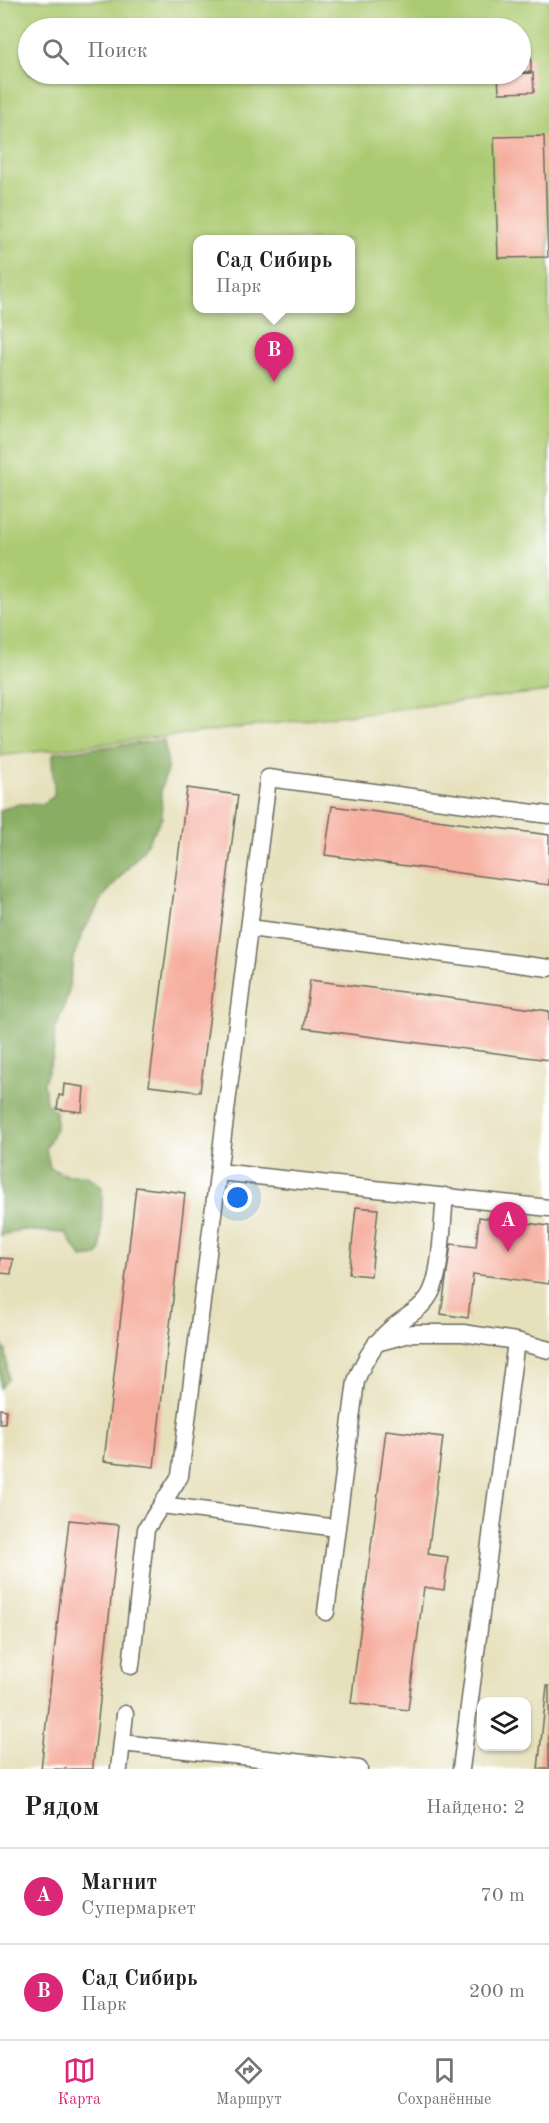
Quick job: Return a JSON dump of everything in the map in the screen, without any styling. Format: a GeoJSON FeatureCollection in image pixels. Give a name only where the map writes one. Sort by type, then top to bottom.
{"type":"FeatureCollection","features":[{"type":"Feature","properties":{"kind":"lane"},"geometry":{"type":"LineString","coordinates":[[131,1666],[146,1529],[180,1476],[268,778],[549,815]]}},
{"type":"Feature","properties":{"kind":"lane"},"geometry":{"type":"LineString","coordinates":[[250,928],[549,968]]}},
{"type":"Feature","properties":{"kind":"lane"},"geometry":{"type":"LineString","coordinates":[[219,1172],[549,1208]]}},
{"type":"Feature","properties":{"kind":"lane"},"geometry":{"type":"LineString","coordinates":[[326,1612],[356,1381],[363,1363],[375,1344],[386,1332],[425,1302],[434,1287],[445,1196]]}},
{"type":"Feature","properties":{"kind":"lane"},"geometry":{"type":"LineString","coordinates":[[375,1344],[413,1333],[463,1333],[516,1341],[549,1350]]}},
{"type":"Feature","properties":{"kind":"lane"},"geometry":{"type":"LineString","coordinates":[[461,1769],[516,1341]]}},
{"type":"Feature","properties":{"kind":"lane"},"geometry":{"type":"LineString","coordinates":[[162,1505],[337,1528]]}},
{"type":"Feature","properties":{"kind":"lane"},"geometry":{"type":"LineString","coordinates":[[119,1769],[125,1714]]}},
{"type":"Feature","properties":{"kind":"lane"},"geometry":{"type":"LineString","coordinates":[[122,1743],[359,1769]]}},
{"type":"Feature","properties":{"kind":"green space"},"geometry":{"type":"Polygon","coordinates":[[[0,0],[549,0],[549,691],[0,756],[0,0]]]}},
{"type":"Feature","properties":{"kind":"green space"},"geometry":{"type":"Polygon","coordinates":[[[164,740],[168,767],[161,789],[162,818],[143,850],[104,896],[83,932],[73,958],[68,996],[55,1030],[53,1057],[44,1082],[46,1103],[56,1112],[56,1126],[46,1149],[50,1168],[66,1175],[86,1175],[102,1187],[101,1250],[97,1256],[82,1258],[65,1233],[19,1230],[0,1236],[0,810],[19,804],[43,804],[54,796],[52,762],[54,753],[164,740]]]}},
{"type":"Feature","properties":{"kind":"green space"},"geometry":{"type":"Polygon","coordinates":[[[0,1342],[6,1351],[8,1379],[0,1388],[0,1342]]]}},
{"type":"Feature","properties":{"kind":"building"},"geometry":{"type":"Polygon","coordinates":[[[531,73],[533,73],[534,92],[499,93],[499,84],[531,84],[531,73]]]}},
{"type":"Feature","properties":{"kind":"building"},"geometry":{"type":"Polygon","coordinates":[[[544,136],[548,257],[498,258],[494,137],[544,136]]]}},
{"type":"Feature","properties":{"kind":"building"},"geometry":{"type":"Polygon","coordinates":[[[187,788],[238,795],[200,1092],[149,1086],[187,788]]]}},
{"type":"Feature","properties":{"kind":"building"},"geometry":{"type":"Polygon","coordinates":[[[332,806],[549,835],[549,885],[325,855],[332,806]]]}},
{"type":"Feature","properties":{"kind":"building"},"geometry":{"type":"Polygon","coordinates":[[[310,980],[549,1011],[549,1060],[304,1028],[310,980]]]}},
{"type":"Feature","properties":{"kind":"building"},"geometry":{"type":"Polygon","coordinates":[[[64,1084],[84,1087],[82,1112],[57,1109],[59,1095],[63,1096],[64,1084]]]}},
{"type":"Feature","properties":{"kind":"building"},"geometry":{"type":"Polygon","coordinates":[[[136,1187],[185,1193],[154,1467],[104,1461],[136,1187]]]}},
{"type":"Feature","properties":{"kind":"building"},"geometry":{"type":"Polygon","coordinates":[[[356,1207],[378,1209],[371,1276],[349,1274],[356,1207]]]}},
{"type":"Feature","properties":{"kind":"building"},"geometry":{"type":"Polygon","coordinates":[[[479,1217],[549,1226],[549,1284],[473,1274],[468,1318],[441,1314],[451,1244],[476,1247],[479,1217]]]}},
{"type":"Feature","properties":{"kind":"building"},"geometry":{"type":"Polygon","coordinates":[[[0,1258],[13,1259],[11,1274],[0,1273],[0,1258]]]}},
{"type":"Feature","properties":{"kind":"building"},"geometry":{"type":"Polygon","coordinates":[[[0,1409],[6,1410],[5,1424],[0,1424],[0,1409]]]}},
{"type":"Feature","properties":{"kind":"building"},"geometry":{"type":"Polygon","coordinates":[[[386,1430],[443,1437],[428,1554],[448,1557],[444,1590],[424,1587],[408,1710],[351,1703],[386,1430]]]}},
{"type":"Feature","properties":{"kind":"building"},"geometry":{"type":"Polygon","coordinates":[[[69,1520],[119,1525],[93,1769],[41,1769],[69,1520]]]}},
{"type":"Feature","properties":{"kind":"building"},"geometry":{"type":"Polygon","coordinates":[[[547,1686],[549,1686],[549,1769],[538,1769],[547,1686]]]}},
{"type":"Feature","properties":{"kind":"place","name":"Сад Сибирь"},"geometry":{"type":"Point","coordinates":[274,382]}},
{"type":"Feature","properties":{"kind":"place","name":"Магнит"},"geometry":{"type":"Point","coordinates":[508,1252]}}]}
